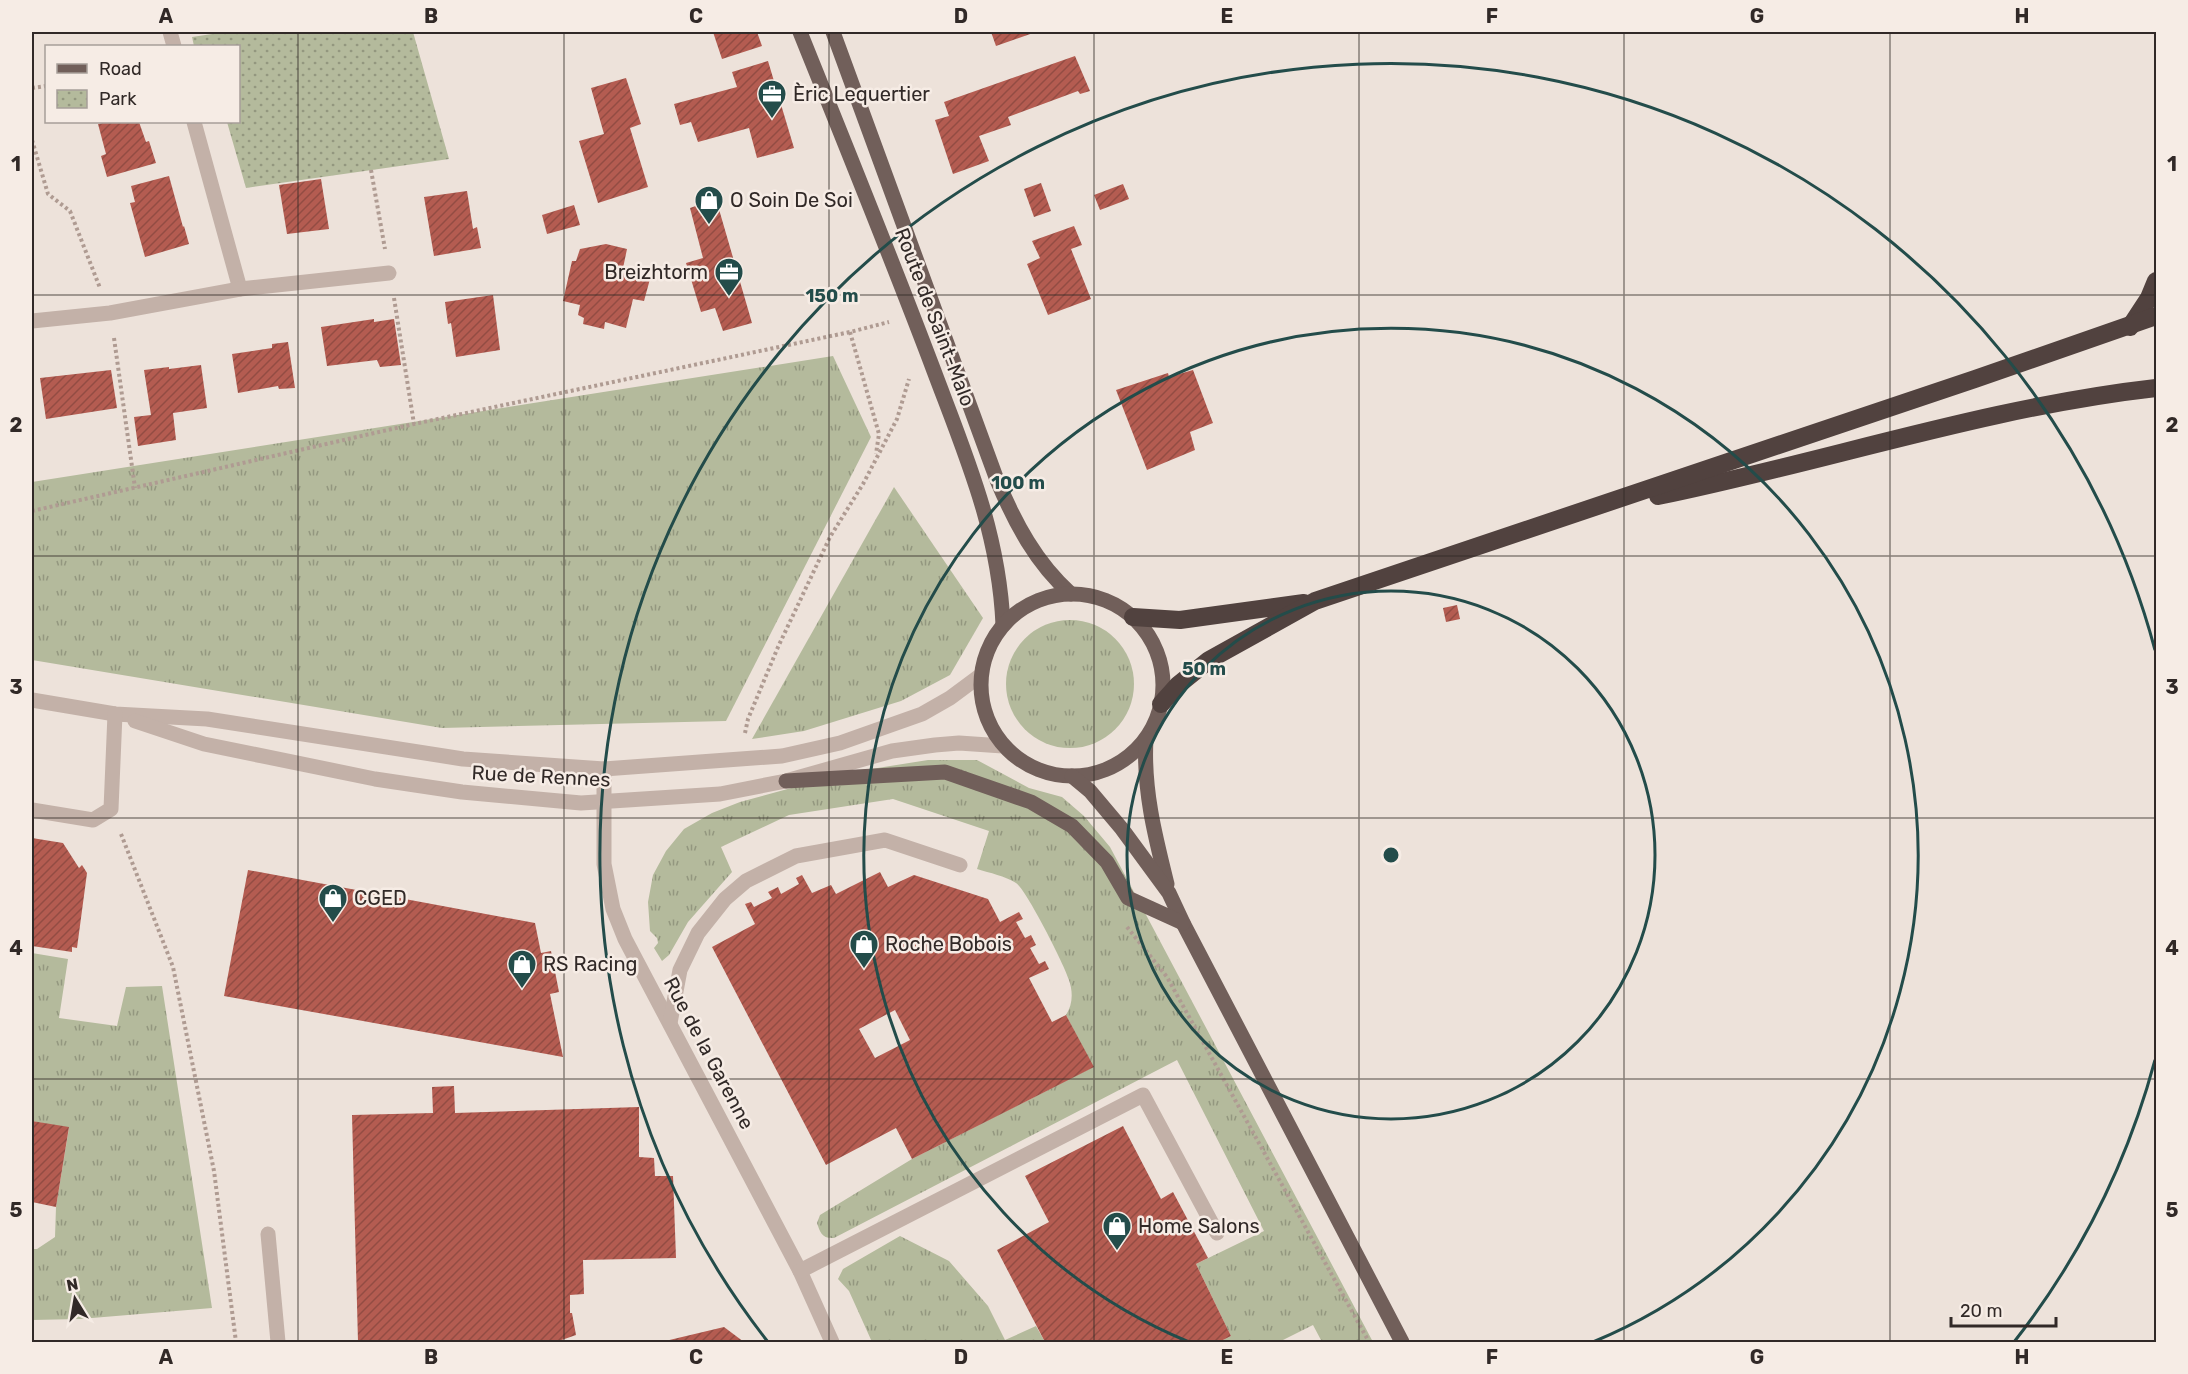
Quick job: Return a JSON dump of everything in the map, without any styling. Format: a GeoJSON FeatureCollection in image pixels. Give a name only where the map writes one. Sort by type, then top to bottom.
{"type":"FeatureCollection","features":[{"type":"Feature","properties":{"kind":"highway"},"geometry":{"type":"LineString","coordinates":[[2130,327],[2157,281]]}},
{"type":"Feature","properties":{"kind":"highway"},"geometry":{"type":"LineString","coordinates":[[1161,704],[1178,685],[1209,660],[1315,601],[2157,316]]}},
{"type":"Feature","properties":{"kind":"highway"},"geometry":{"type":"LineString","coordinates":[[1583,511],[1727,482],[1989,416],[2077,398],[2157,388]]}},
{"type":"Feature","properties":{"kind":"highway"},"geometry":{"type":"LineString","coordinates":[[1133,617],[1180,620],[1315,601]]}},
{"type":"Feature","properties":{"kind":"main road","name":"Route de Saint-Malo"},"geometry":{"type":"LineString","coordinates":[[800,32],[913,315],[987,518],[1003,625]]}},
{"type":"Feature","properties":{"kind":"main road","name":"Route de Saint-Malo"},"geometry":{"type":"LineString","coordinates":[[833,32],[997,480],[1027,542],[1053,578],[1071,594]]}},
{"type":"Feature","properties":{"kind":"main road"},"geometry":{"type":"LineString","coordinates":[[1071,594],[1088,595],[1104,600],[1133,617],[1148,636],[1159,657],[1163,680],[1161,704],[1155,723],[1146,739],[1131,755],[1113,767],[1093,774],[1072,777],[1052,774],[1017,759],[1003,746],[992,730],[984,713],[980,694],[985,657],[992,640],[1003,625],[1017,612],[1034,602],[1052,596],[1071,594]]}},
{"type":"Feature","properties":{"kind":"main road"},"geometry":{"type":"LineString","coordinates":[[1146,739],[1144,765],[1151,818],[1169,893],[1402,1342]]}},
{"type":"Feature","properties":{"kind":"main road"},"geometry":{"type":"LineString","coordinates":[[786,781],[945,772],[1031,802],[1072,826],[1107,862],[1128,898],[1183,923]]}},
{"type":"Feature","properties":{"kind":"main road"},"geometry":{"type":"LineString","coordinates":[[1072,777],[1097,799],[1169,893]]}},
{"type":"Feature","properties":{"kind":"street"},"geometry":{"type":"LineString","coordinates":[[194,123],[240,290]]}},
{"type":"Feature","properties":{"kind":"street"},"geometry":{"type":"LineString","coordinates":[[32,321],[110,313],[240,290],[389,273]]}},
{"type":"Feature","properties":{"kind":"street","name":"Rue de Rennes"},"geometry":{"type":"LineString","coordinates":[[32,700],[115,714],[207,719],[463,759],[604,769],[746,760],[782,756],[840,743],[922,714],[950,698],[981,675]]}},
{"type":"Feature","properties":{"kind":"street"},"geometry":{"type":"LineString","coordinates":[[32,810],[93,820],[111,808],[115,714]]}},
{"type":"Feature","properties":{"kind":"street","name":"Rue de Rennes"},"geometry":{"type":"LineString","coordinates":[[115,714],[204,744],[375,779],[532,800],[604,802],[720,794],[786,781],[892,751],[951,744],[1003,746]]}},
{"type":"Feature","properties":{"kind":"street","name":"Rue de la Garenne"},"geometry":{"type":"LineString","coordinates":[[604,769],[604,864],[613,909],[625,939],[800,1271],[832,1342]]}},
{"type":"Feature","properties":{"kind":"street"},"geometry":{"type":"LineString","coordinates":[[670,1023],[680,970],[698,933],[725,899],[746,881],[796,856],[885,840],[960,865]]}},
{"type":"Feature","properties":{"kind":"street"},"geometry":{"type":"LineString","coordinates":[[800,1271],[1143,1095],[1217,1233]]}},
{"type":"Feature","properties":{"kind":"street"},"geometry":{"type":"LineString","coordinates":[[268,1234],[278,1342]]}},
{"type":"Feature","properties":{"kind":"path"},"geometry":{"type":"LineString","coordinates":[[32,140],[48,194],[70,212],[110,313],[135,488]]}},
{"type":"Feature","properties":{"kind":"path"},"geometry":{"type":"LineString","coordinates":[[32,511],[402,427],[850,332],[913,315]]}},
{"type":"Feature","properties":{"kind":"path"},"geometry":{"type":"LineString","coordinates":[[746,760],[743,739],[748,719],[778,647],[830,537],[875,458],[879,434],[850,332]]}},
{"type":"Feature","properties":{"kind":"path"},"geometry":{"type":"LineString","coordinates":[[111,808],[172,967],[214,1171],[236,1342]]}},
{"type":"Feature","properties":{"kind":"path"},"geometry":{"type":"LineString","coordinates":[[1124,924],[1167,977],[1369,1342]]}},
{"type":"Feature","properties":{"kind":"green space"},"geometry":{"type":"Polygon","coordinates":[[[225,32],[413,32],[449,159],[246,188],[227,123],[240,123],[240,45],[194,45],[192,37],[225,32]]]}},
{"type":"Feature","properties":{"kind":"green space"},"geometry":{"type":"Polygon","coordinates":[[[833,356],[871,437],[726,721],[442,728],[32,660],[32,482],[833,356]]]}},
{"type":"Feature","properties":{"kind":"green space"},"geometry":{"type":"Polygon","coordinates":[[[894,487],[983,618],[950,675],[901,701],[804,731],[752,739],[894,487]]]}},
{"type":"Feature","properties":{"kind":"green space"},"geometry":{"type":"Polygon","coordinates":[[[1070,620],[1094,625],[1115,639],[1129,660],[1134,684],[1129,708],[1115,729],[1094,743],[1070,748],[1046,743],[1025,729],[1011,708],[1006,684],[1011,660],[1025,639],[1046,625],[1070,620]]]}},
{"type":"Feature","properties":{"kind":"green space"},"geometry":{"type":"Polygon","coordinates":[[[928,760],[977,760],[1029,788],[1062,797],[1084,816],[1110,847],[1373,1342],[1322,1342],[1313,1325],[1279,1342],[1219,1342],[1231,1336],[1196,1264],[1264,1231],[1177,1060],[834,1238],[822,1234],[817,1223],[820,1215],[912,1159],[1093,1067],[1066,1015],[1072,993],[1060,960],[1021,888],[1007,878],[977,869],[989,831],[893,799],[789,815],[721,847],[732,872],[688,922],[669,955],[662,961],[654,948],[658,943],[657,938],[650,931],[648,902],[653,875],[666,851],[684,829],[712,813],[740,802],[846,773],[928,760]]]}},
{"type":"Feature","properties":{"kind":"green space"},"geometry":{"type":"Polygon","coordinates":[[[32,953],[68,959],[59,1018],[117,1026],[126,987],[162,986],[212,1308],[80,1319],[32,1320],[32,1249],[37,1249],[55,1237],[56,1207],[69,1128],[32,1121],[32,953]]]}},
{"type":"Feature","properties":{"kind":"green space"},"geometry":{"type":"Polygon","coordinates":[[[900,1236],[949,1261],[988,1306],[1005,1340],[1036,1326],[1045,1342],[872,1342],[849,1291],[838,1279],[843,1269],[900,1236]]]}},
{"type":"Feature","properties":{"kind":"building"},"geometry":{"type":"Polygon","coordinates":[[[713,32],[757,32],[762,46],[722,59],[713,32]]]}},
{"type":"Feature","properties":{"kind":"building"},"geometry":{"type":"Polygon","coordinates":[[[991,32],[1036,32],[996,46],[991,32]]]}},
{"type":"Feature","properties":{"kind":"building"},"geometry":{"type":"Polygon","coordinates":[[[1075,56],[1090,91],[1080,94],[1078,91],[1008,117],[1011,125],[979,136],[989,161],[953,174],[935,120],[949,116],[944,102],[1075,56]]]}},
{"type":"Feature","properties":{"kind":"building"},"geometry":{"type":"Polygon","coordinates":[[[768,61],[794,148],[757,158],[749,128],[698,142],[691,122],[680,125],[674,104],[737,87],[732,72],[768,61]]]}},
{"type":"Feature","properties":{"kind":"building"},"geometry":{"type":"Polygon","coordinates":[[[626,78],[641,124],[630,128],[648,187],[598,203],[579,141],[604,134],[591,88],[626,78]]]}},
{"type":"Feature","properties":{"kind":"building"},"geometry":{"type":"Polygon","coordinates":[[[139,123],[146,142],[149,141],[156,163],[107,177],[101,156],[106,154],[98,124],[139,123]]]}},
{"type":"Feature","properties":{"kind":"building"},"geometry":{"type":"Polygon","coordinates":[[[169,176],[189,244],[145,257],[130,203],[135,202],[131,186],[169,176]]]}},
{"type":"Feature","properties":{"kind":"building"},"geometry":{"type":"Polygon","coordinates":[[[321,179],[329,229],[287,234],[279,185],[321,179]]]}},
{"type":"Feature","properties":{"kind":"building"},"geometry":{"type":"Polygon","coordinates":[[[1041,183],[1051,211],[1034,217],[1024,189],[1041,183]]]}},
{"type":"Feature","properties":{"kind":"building"},"geometry":{"type":"Polygon","coordinates":[[[1123,184],[1129,199],[1100,210],[1094,195],[1123,184]]]}},
{"type":"Feature","properties":{"kind":"building"},"geometry":{"type":"Polygon","coordinates":[[[467,191],[473,229],[477,227],[481,248],[434,256],[424,197],[467,191]]]}},
{"type":"Feature","properties":{"kind":"building"},"geometry":{"type":"Polygon","coordinates":[[[716,199],[752,323],[723,331],[715,308],[701,312],[686,263],[703,258],[690,208],[716,199]]]}},
{"type":"Feature","properties":{"kind":"building"},"geometry":{"type":"Polygon","coordinates":[[[574,205],[580,225],[547,234],[542,215],[574,205]]]}},
{"type":"Feature","properties":{"kind":"building"},"geometry":{"type":"Polygon","coordinates":[[[1074,226],[1082,245],[1071,249],[1091,299],[1048,315],[1027,264],[1040,258],[1032,241],[1074,226]]]}},
{"type":"Feature","properties":{"kind":"building"},"geometry":{"type":"Polygon","coordinates":[[[606,244],[627,249],[622,273],[650,279],[644,301],[633,299],[626,328],[605,322],[604,329],[583,324],[584,318],[578,315],[580,305],[563,301],[572,261],[576,261],[580,249],[606,244]]]}},
{"type":"Feature","properties":{"kind":"building"},"geometry":{"type":"Polygon","coordinates":[[[493,295],[500,350],[456,357],[445,302],[493,295]]]}},
{"type":"Feature","properties":{"kind":"building"},"geometry":{"type":"Polygon","coordinates":[[[374,319],[374,322],[394,319],[401,365],[380,367],[377,360],[327,366],[321,327],[374,319]]]}},
{"type":"Feature","properties":{"kind":"building"},"geometry":{"type":"Polygon","coordinates":[[[288,342],[295,388],[279,389],[278,386],[238,393],[232,354],[272,348],[272,344],[288,342]]]}},
{"type":"Feature","properties":{"kind":"building"},"geometry":{"type":"Polygon","coordinates":[[[201,365],[207,408],[173,413],[176,440],[138,446],[134,417],[151,415],[144,370],[201,365]]]}},
{"type":"Feature","properties":{"kind":"building"},"geometry":{"type":"Polygon","coordinates":[[[111,370],[117,408],[46,419],[40,378],[111,370]]]}},
{"type":"Feature","properties":{"kind":"building"},"geometry":{"type":"Polygon","coordinates":[[[1193,370],[1213,423],[1190,432],[1195,450],[1147,470],[1116,390],[1168,373],[1169,377],[1193,370]]]}},
{"type":"Feature","properties":{"kind":"building"},"geometry":{"type":"Polygon","coordinates":[[[1457,605],[1460,619],[1446,622],[1443,608],[1457,605]]]}},
{"type":"Feature","properties":{"kind":"building"},"geometry":{"type":"Polygon","coordinates":[[[32,838],[63,843],[79,868],[82,865],[87,873],[77,948],[72,947],[72,952],[32,946],[32,838]]]}},
{"type":"Feature","properties":{"kind":"building"},"geometry":{"type":"Polygon","coordinates":[[[248,870],[535,923],[541,953],[551,951],[559,992],[550,994],[563,1057],[224,996],[248,870]]]}},
{"type":"Feature","properties":{"kind":"building"},"geometry":{"type":"Polygon","coordinates":[[[880,872],[888,887],[914,875],[988,899],[1000,922],[1019,912],[1023,919],[1016,922],[1025,938],[1031,935],[1036,945],[1030,948],[1039,964],[1045,961],[1049,969],[1029,978],[1052,1022],[1066,1015],[1094,1067],[912,1159],[896,1128],[826,1165],[712,947],[755,924],[745,904],[751,902],[754,907],[772,898],[768,892],[778,887],[781,894],[799,884],[796,878],[802,875],[812,893],[831,885],[836,894],[880,872]],[[895,1010],[859,1029],[875,1058],[910,1040],[895,1010]]]}},
{"type":"Feature","properties":{"kind":"building"},"geometry":{"type":"Polygon","coordinates":[[[454,1086],[455,1113],[639,1107],[639,1157],[654,1158],[655,1176],[673,1176],[676,1258],[583,1260],[584,1294],[570,1295],[570,1313],[572,1313],[576,1335],[556,1342],[358,1342],[352,1115],[433,1113],[432,1087],[454,1086]]]}},
{"type":"Feature","properties":{"kind":"building"},"geometry":{"type":"Polygon","coordinates":[[[32,1121],[69,1127],[56,1207],[32,1202],[32,1121]]]}},
{"type":"Feature","properties":{"kind":"building"},"geometry":{"type":"Polygon","coordinates":[[[1123,1126],[1161,1199],[1173,1192],[1208,1258],[1196,1264],[1231,1336],[1219,1342],[1045,1342],[997,1250],[1049,1222],[1025,1176],[1123,1126]]]}},
{"type":"Feature","properties":{"kind":"building"},"geometry":{"type":"Polygon","coordinates":[[[724,1327],[744,1342],[661,1342],[724,1327]]]}},
{"type":"Feature","properties":{"kind":"place","name":"Èric Lequertier"},"geometry":{"type":"Point","coordinates":[772,120]}},
{"type":"Feature","properties":{"kind":"place","name":"O Soin De Soi"},"geometry":{"type":"Point","coordinates":[709,226]}},
{"type":"Feature","properties":{"kind":"place","name":"Breizhtorm"},"geometry":{"type":"Point","coordinates":[729,298]}},
{"type":"Feature","properties":{"kind":"place","name":"CGED"},"geometry":{"type":"Point","coordinates":[333,924]}},
{"type":"Feature","properties":{"kind":"place","name":"Roche Bobois"},"geometry":{"type":"Point","coordinates":[864,970]}},
{"type":"Feature","properties":{"kind":"place","name":"RS Racing"},"geometry":{"type":"Point","coordinates":[522,990]}},
{"type":"Feature","properties":{"kind":"place","name":"Home Salons"},"geometry":{"type":"Point","coordinates":[1117,1252]}}]}
